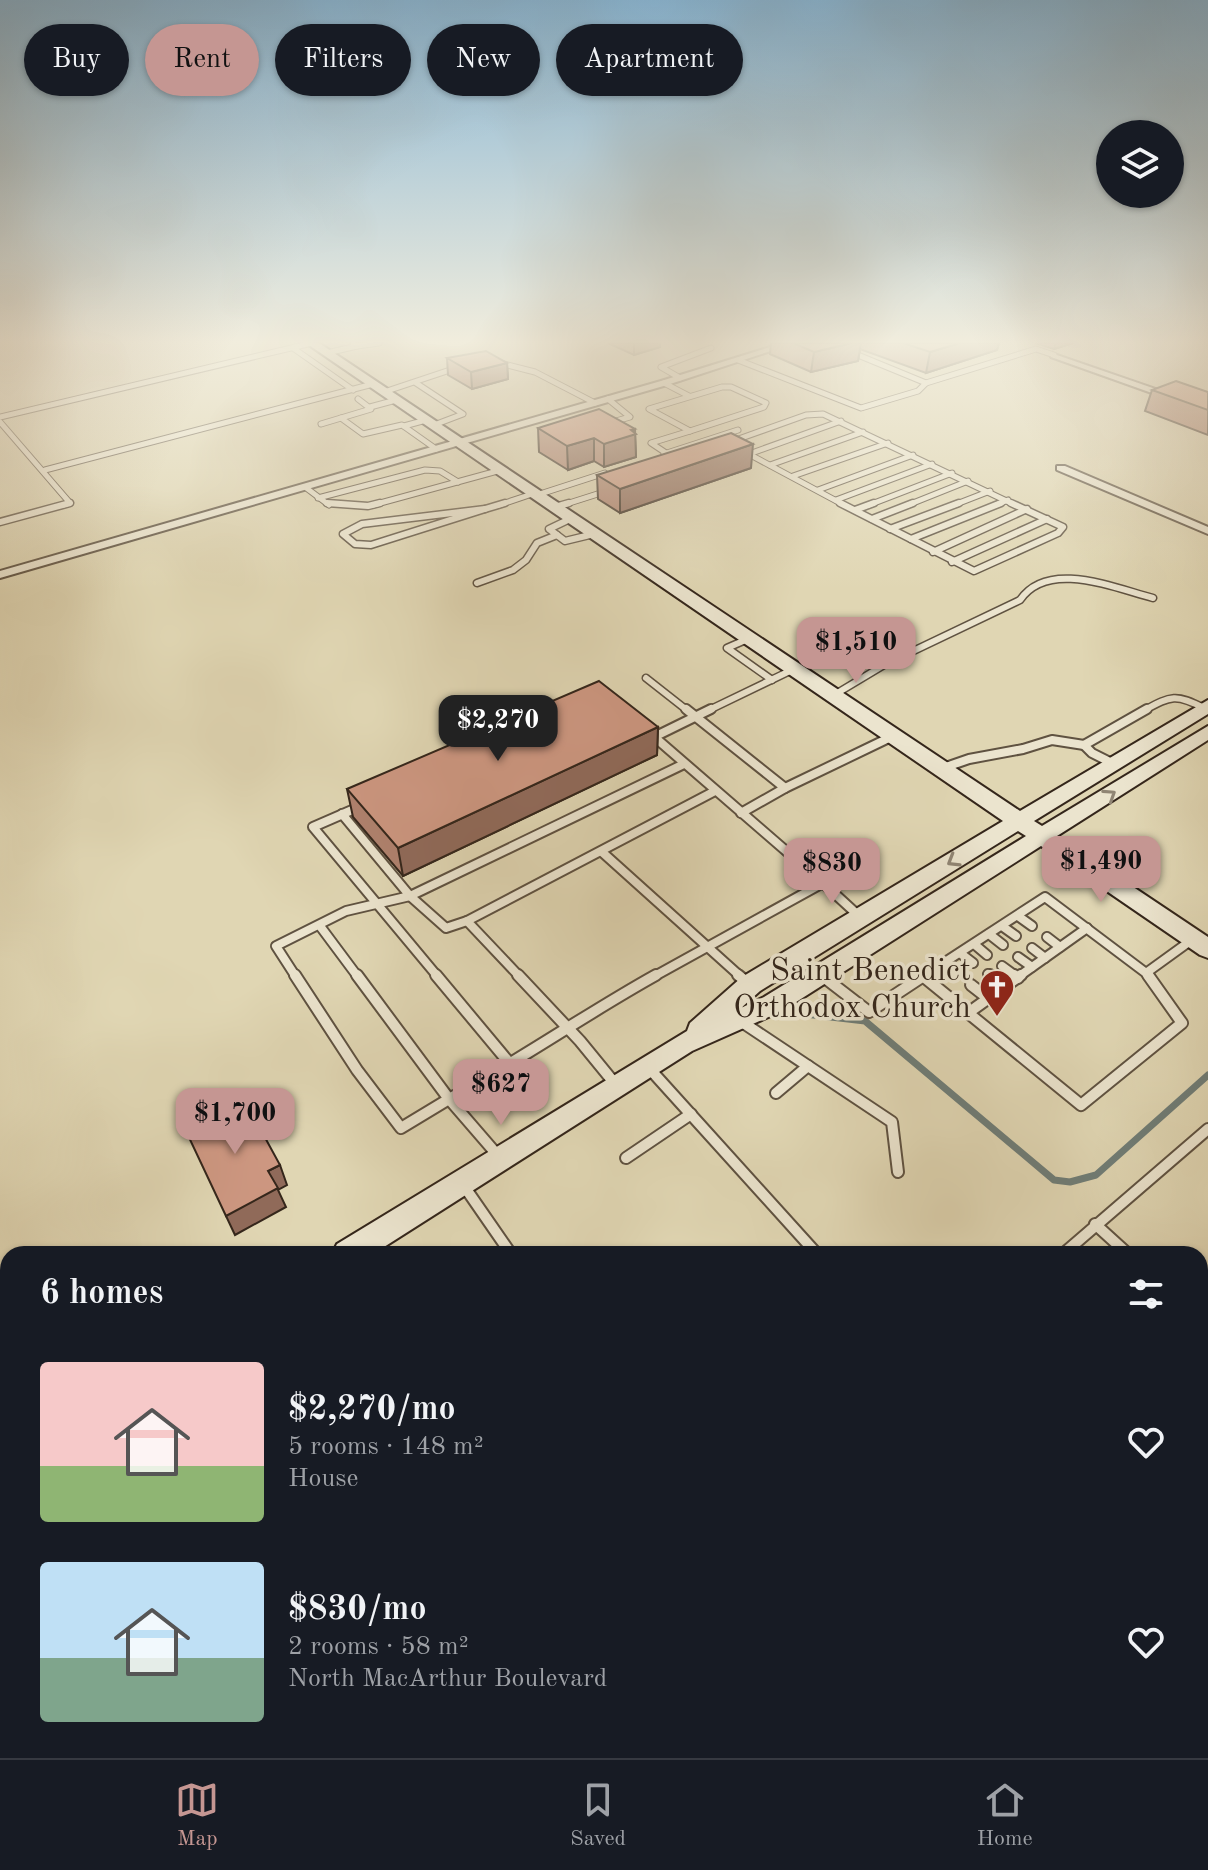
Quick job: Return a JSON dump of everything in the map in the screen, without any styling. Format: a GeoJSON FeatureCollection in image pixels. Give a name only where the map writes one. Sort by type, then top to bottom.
{"type":"FeatureCollection","features":[{"type":"Feature","properties":{"kind":"main road"},"geometry":{"type":"LineString","coordinates":[[433,425],[1201,944]]}},
{"type":"Feature","properties":{"kind":"main road"},"geometry":{"type":"LineString","coordinates":[[683,1044],[750,985],[1206,707]]}},
{"type":"Feature","properties":{"kind":"main road"},"geometry":{"type":"LineString","coordinates":[[360,1246],[683,1044],[773,1004],[1208,732]]}},
{"type":"Feature","properties":{"kind":"street"},"geometry":{"type":"LineString","coordinates":[[0,575],[518,425]]}},
{"type":"Feature","properties":{"kind":"street"},"geometry":{"type":"LineString","coordinates":[[1061,468],[1208,531]]}},
{"type":"Feature","properties":{"kind":"lane"},"geometry":{"type":"LineString","coordinates":[[0,522],[70,503],[5,425]]}},
{"type":"Feature","properties":{"kind":"lane"},"geometry":{"type":"LineString","coordinates":[[45,470],[218,425]]}},
{"type":"Feature","properties":{"kind":"lane"},"geometry":{"type":"LineString","coordinates":[[351,425],[363,434],[412,425]]}},
{"type":"Feature","properties":{"kind":"lane"},"geometry":{"type":"LineString","coordinates":[[679,425],[690,431]]}},
{"type":"Feature","properties":{"kind":"lane"},"geometry":{"type":"LineString","coordinates":[[666,453],[651,443],[708,425]]}},
{"type":"Feature","properties":{"kind":"lane"},"geometry":{"type":"LineString","coordinates":[[780,425],[728,443],[974,571],[1058,533],[1063,527],[850,425]]}},
{"type":"Feature","properties":{"kind":"lane"},"geometry":{"type":"LineString","coordinates":[[749,454],[830,425]]}},
{"type":"Feature","properties":{"kind":"lane"},"geometry":{"type":"LineString","coordinates":[[404,426],[436,449]]}},
{"type":"Feature","properties":{"kind":"lane"},"geometry":{"type":"LineString","coordinates":[[652,458],[738,430]]}},
{"type":"Feature","properties":{"kind":"lane"},"geometry":{"type":"LineString","coordinates":[[770,465],[864,431]]}},
{"type":"Feature","properties":{"kind":"lane"},"geometry":{"type":"LineString","coordinates":[[793,476],[888,443]]}},
{"type":"Feature","properties":{"kind":"lane"},"geometry":{"type":"LineString","coordinates":[[818,490],[913,455]]}},
{"type":"Feature","properties":{"kind":"lane"},"geometry":{"type":"LineString","coordinates":[[836,500],[932,464]]}},
{"type":"Feature","properties":{"kind":"lane"},"geometry":{"type":"LineString","coordinates":[[318,498],[425,470],[440,471],[458,482]]}},
{"type":"Feature","properties":{"kind":"lane"},"geometry":{"type":"LineString","coordinates":[[305,487],[318,498],[339,507],[368,506],[501,470]]}},
{"type":"Feature","properties":{"kind":"lane"},"geometry":{"type":"LineString","coordinates":[[486,509],[362,524],[343,534],[358,546],[371,545],[609,472]]}},
{"type":"Feature","properties":{"kind":"lane"},"geometry":{"type":"LineString","coordinates":[[855,510],[952,473]]}},
{"type":"Feature","properties":{"kind":"lane"},"geometry":{"type":"LineString","coordinates":[[872,519],[968,481]]}},
{"type":"Feature","properties":{"kind":"lane"},"geometry":{"type":"LineString","coordinates":[[555,507],[609,490]]}},
{"type":"Feature","properties":{"kind":"lane"},"geometry":{"type":"LineString","coordinates":[[890,529],[990,491]]}},
{"type":"Feature","properties":{"kind":"lane"},"geometry":{"type":"LineString","coordinates":[[911,539],[1008,500]]}},
{"type":"Feature","properties":{"kind":"lane"},"geometry":{"type":"LineString","coordinates":[[933,552],[1027,509]]}},
{"type":"Feature","properties":{"kind":"lane"},"geometry":{"type":"LineString","coordinates":[[572,518],[549,529],[572,541],[594,534]]}},
{"type":"Feature","properties":{"kind":"lane"},"geometry":{"type":"LineString","coordinates":[[952,562],[1047,519]]}},
{"type":"Feature","properties":{"kind":"lane"},"geometry":{"type":"LineString","coordinates":[[477,583],[523,567],[531,559],[537,543],[557,535]]}},
{"type":"Feature","properties":{"kind":"lane"},"geometry":{"type":"LineString","coordinates":[[834,695],[884,665],[1020,600],[1027,587],[1036,581],[1050,578],[1069,580],[1153,598]]}},
{"type":"Feature","properties":{"kind":"lane"},"geometry":{"type":"LineString","coordinates":[[750,638],[727,648],[772,680]]}},
{"type":"Feature","properties":{"kind":"lane"},"geometry":{"type":"LineString","coordinates":[[654,737],[795,669]]}},
{"type":"Feature","properties":{"kind":"lane"},"geometry":{"type":"LineString","coordinates":[[646,678],[698,716],[785,788]]}},
{"type":"Feature","properties":{"kind":"lane"},"geometry":{"type":"LineString","coordinates":[[1084,745],[1165,699],[1181,696],[1206,707]]}},
{"type":"Feature","properties":{"kind":"lane"},"geometry":{"type":"LineString","coordinates":[[644,729],[860,917]]}},
{"type":"Feature","properties":{"kind":"lane"},"geometry":{"type":"LineString","coordinates":[[741,813],[785,788],[893,736]]}},
{"type":"Feature","properties":{"kind":"lane"},"geometry":{"type":"LineString","coordinates":[[942,768],[970,756],[1014,751],[1041,740],[1063,738],[1084,745],[1092,753],[1112,763]]}},
{"type":"Feature","properties":{"kind":"lane"},"geometry":{"type":"LineString","coordinates":[[684,764],[410,896],[346,911],[276,946],[366,1082],[401,1128],[511,1065],[565,1027],[823,883]]}},
{"type":"Feature","properties":{"kind":"lane"},"geometry":{"type":"LineString","coordinates":[[342,814],[410,896],[446,928],[467,921],[715,791]]}},
{"type":"Feature","properties":{"kind":"lane"},"geometry":{"type":"LineString","coordinates":[[371,801],[313,827],[511,1065]]}},
{"type":"Feature","properties":{"kind":"lane"},"geometry":{"type":"LineString","coordinates":[[602,852],[705,948],[750,985]]}},
{"type":"Feature","properties":{"kind":"lane"},"geometry":{"type":"LineString","coordinates":[[821,974],[869,1012],[1045,897],[1146,973],[1182,1023],[1081,1105],[924,977]]}},
{"type":"Feature","properties":{"kind":"lane"},"geometry":{"type":"LineString","coordinates":[[1018,916],[1032,926]]}},
{"type":"Feature","properties":{"kind":"lane"},"geometry":{"type":"LineString","coordinates":[[467,921],[617,1085]]}},
{"type":"Feature","properties":{"kind":"lane"},"geometry":{"type":"LineString","coordinates":[[320,926],[449,1099],[500,1158]]}},
{"type":"Feature","properties":{"kind":"lane"},"geometry":{"type":"LineString","coordinates":[[1002,926],[1016,936]]}},
{"type":"Feature","properties":{"kind":"lane"},"geometry":{"type":"LineString","coordinates":[[968,1013],[1087,928]]}},
{"type":"Feature","properties":{"kind":"lane"},"geometry":{"type":"LineString","coordinates":[[989,934],[1003,945]]}},
{"type":"Feature","properties":{"kind":"lane"},"geometry":{"type":"LineString","coordinates":[[1047,937],[1060,947]]}},
{"type":"Feature","properties":{"kind":"lane"},"geometry":{"type":"LineString","coordinates":[[974,944],[987,955]]}},
{"type":"Feature","properties":{"kind":"lane"},"geometry":{"type":"LineString","coordinates":[[1146,973],[1201,944]]}},
{"type":"Feature","properties":{"kind":"lane"},"geometry":{"type":"LineString","coordinates":[[1032,948],[1045,958]]}},
{"type":"Feature","properties":{"kind":"lane"},"geometry":{"type":"LineString","coordinates":[[960,953],[973,963]]}},
{"type":"Feature","properties":{"kind":"lane"},"geometry":{"type":"LineString","coordinates":[[1018,957],[1032,967]]}},
{"type":"Feature","properties":{"kind":"lane"},"geometry":{"type":"LineString","coordinates":[[944,963],[957,974]]}},
{"type":"Feature","properties":{"kind":"lane"},"geometry":{"type":"LineString","coordinates":[[1002,966],[1018,978]]}},
{"type":"Feature","properties":{"kind":"lane"},"geometry":{"type":"LineString","coordinates":[[988,974],[1004,987]]}},
{"type":"Feature","properties":{"kind":"lane"},"geometry":{"type":"LineString","coordinates":[[971,985],[989,999]]}},
{"type":"Feature","properties":{"kind":"lane"},"geometry":{"type":"LineString","coordinates":[[738,1019],[892,1122],[898,1172]]}},
{"type":"Feature","properties":{"kind":"lane"},"geometry":{"type":"LineString","coordinates":[[648,1066],[810,1246]]}},
{"type":"Feature","properties":{"kind":"lane"},"geometry":{"type":"LineString","coordinates":[[776,1093],[808,1066]]}},
{"type":"Feature","properties":{"kind":"lane"},"geometry":{"type":"LineString","coordinates":[[626,1158],[691,1114]]}},
{"type":"Feature","properties":{"kind":"lane"},"geometry":{"type":"LineString","coordinates":[[1072,1246],[1208,1129]]}},
{"type":"Feature","properties":{"kind":"lane"},"geometry":{"type":"LineString","coordinates":[[462,1183],[505,1246]]}},
{"type":"Feature","properties":{"kind":"lane"},"geometry":{"type":"LineString","coordinates":[[1095,1224],[1119,1246]]}},
{"type":"Feature","properties":{"kind":"building"},"geometry":{"type":"Polygon","coordinates":[[[548,425],[628,425],[635,429],[631,430],[636,434],[604,444],[594,438],[567,446],[538,428],[548,425]]]}},
{"type":"Feature","properties":{"kind":"building"},"geometry":{"type":"Polygon","coordinates":[[[731,433],[753,444],[620,489],[597,475],[731,433]]]}},
{"type":"Feature","properties":{"kind":"building"},"geometry":{"type":"Polygon","coordinates":[[[599,681],[658,727],[398,848],[347,789],[599,681]]]}},
{"type":"Feature","properties":{"kind":"building"},"geometry":{"type":"Polygon","coordinates":[[[244,1099],[280,1165],[268,1171],[278,1188],[226,1216],[185,1129],[244,1099]]]}},
{"type":"Feature","properties":{"kind":"waterway"},"geometry":{"type":"LineString","coordinates":[[805,1014],[865,1021],[1054,1180],[1070,1182],[1096,1175],[1208,1075]]}},
{"type":"Feature","properties":{"kind":"place","name":"Saint Benedict Orthodox Church"},"geometry":{"type":"Point","coordinates":[997,1018]}}]}
